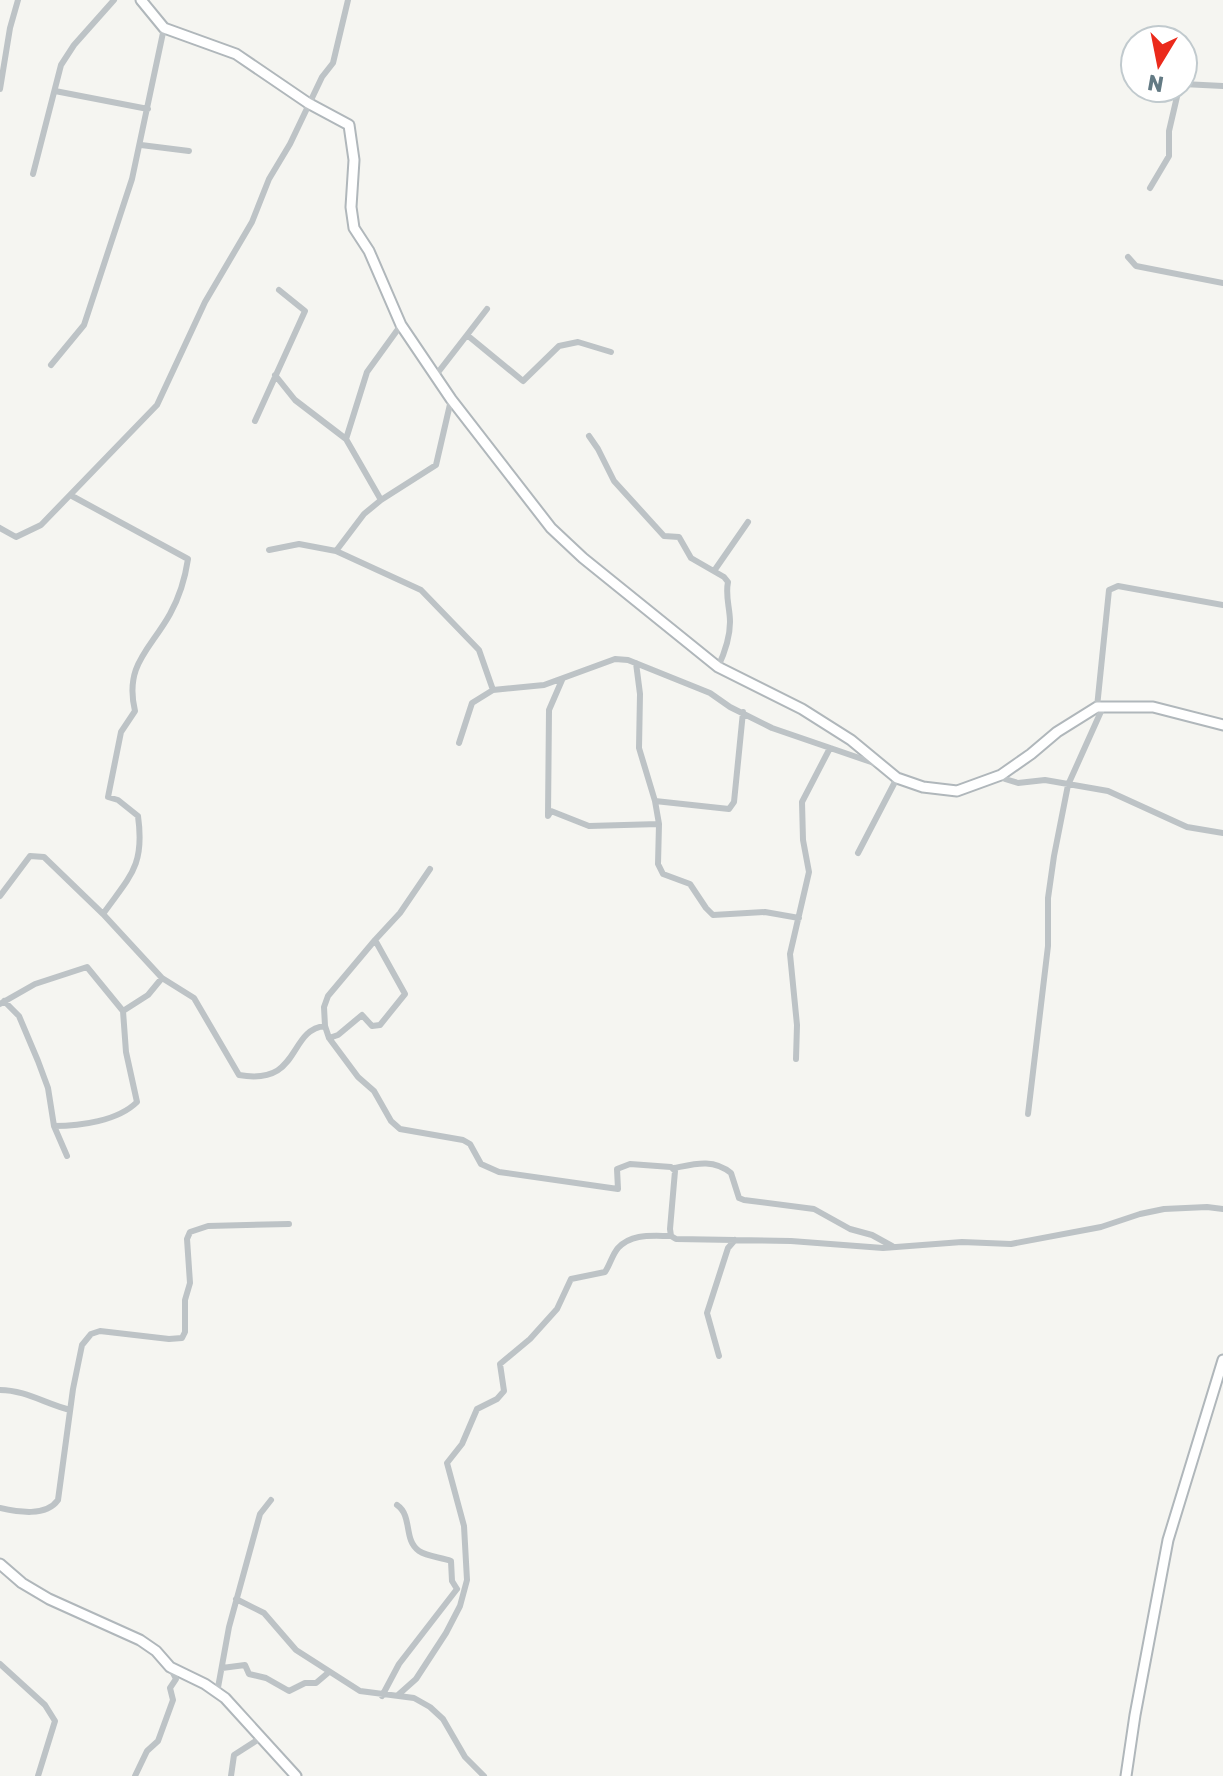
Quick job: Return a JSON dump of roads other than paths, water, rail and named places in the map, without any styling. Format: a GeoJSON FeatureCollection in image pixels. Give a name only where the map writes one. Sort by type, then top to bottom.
{"type":"FeatureCollection","features":[{"type":"Feature","properties":{"kind":"street"},"geometry":{"type":"LineString","coordinates":[[0,89],[18,0]]}},
{"type":"Feature","properties":{"kind":"street"},"geometry":{"type":"LineString","coordinates":[[33,174],[61,65],[74,45],[114,0]]}},
{"type":"Feature","properties":{"kind":"street"},"geometry":{"type":"LineString","coordinates":[[141,0],[164,28],[236,54],[308,103],[349,125],[354,160],[351,207],[354,228],[369,251],[401,325],[451,399],[551,528],[583,558],[718,667],[802,709],[851,740],[897,778],[923,787],[957,791],[1001,775],[1057,732],[1100,707],[1169,709],[1223,725]]}},
{"type":"Feature","properties":{"kind":"street"},"geometry":{"type":"LineString","coordinates":[[0,528],[16,537],[41,525],[157,405],[205,302],[252,222],[269,179],[290,144],[322,77],[333,63],[348,0]]}},
{"type":"Feature","properties":{"kind":"street"},"geometry":{"type":"LineString","coordinates":[[0,26],[10,28]]}},
{"type":"Feature","properties":{"kind":"street"},"geometry":{"type":"LineString","coordinates":[[51,365],[84,325],[132,179],[164,28]]}},
{"type":"Feature","properties":{"kind":"street"},"geometry":{"type":"LineString","coordinates":[[1199,86],[1223,86]]}},
{"type":"Feature","properties":{"kind":"street"},"geometry":{"type":"LineString","coordinates":[[55,91],[148,109]]}},
{"type":"Feature","properties":{"kind":"street"},"geometry":{"type":"LineString","coordinates":[[1150,188],[1169,156],[1169,131],[1176,104]]}},
{"type":"Feature","properties":{"kind":"street"},"geometry":{"type":"LineString","coordinates":[[141,145],[189,151]]}},
{"type":"Feature","properties":{"kind":"street"},"geometry":{"type":"LineString","coordinates":[[1128,257],[1136,266],[1223,283]]}},
{"type":"Feature","properties":{"kind":"street"},"geometry":{"type":"LineString","coordinates":[[255,421],[305,311],[279,290]]}},
{"type":"Feature","properties":{"kind":"street"},"geometry":{"type":"LineString","coordinates":[[436,375],[487,309]]}},
{"type":"Feature","properties":{"kind":"street"},"geometry":{"type":"LineString","coordinates":[[346,439],[367,372],[401,325]]}},
{"type":"Feature","properties":{"kind":"street"},"geometry":{"type":"LineString","coordinates":[[467,335],[523,381],[559,346],[578,342],[611,352]]}},
{"type":"Feature","properties":{"kind":"street"},"geometry":{"type":"LineString","coordinates":[[275,375],[295,400],[346,439],[381,500]]}},
{"type":"Feature","properties":{"kind":"street"},"geometry":{"type":"LineString","coordinates":[[336,551],[364,514],[436,465],[451,399]]}},
{"type":"Feature","properties":{"kind":"street"},"geometry":{"type":"LineString","coordinates":[[589,436],[614,481],[664,536],[679,537],[691,558],[728,582],[726,592],[730,620],[727,647],[718,667]]}},
{"type":"Feature","properties":{"kind":"street"},"geometry":{"type":"LineString","coordinates":[[72,496],[188,559],[183,587],[170,615],[145,651],[130,691],[135,711],[121,732],[108,797],[118,800],[138,816],[140,857],[103,914]]}},
{"type":"Feature","properties":{"kind":"street"},"geometry":{"type":"LineString","coordinates":[[714,571],[748,522]]}},
{"type":"Feature","properties":{"kind":"street"},"geometry":{"type":"LineString","coordinates":[[269,550],[299,544],[336,551],[421,590],[479,650],[493,690]]}},
{"type":"Feature","properties":{"kind":"street"},"geometry":{"type":"LineString","coordinates":[[1028,1114],[1048,946],[1048,898],[1068,785],[1100,707],[1109,590],[1118,586],[1223,605]]}},
{"type":"Feature","properties":{"kind":"street"},"geometry":{"type":"LineString","coordinates":[[459,743],[472,703],[493,690],[544,685],[615,659],[636,663],[710,693],[772,728],[881,765]]}},
{"type":"Feature","properties":{"kind":"street"},"geometry":{"type":"LineString","coordinates":[[636,663],[640,694],[640,758],[655,801],[659,824],[658,864],[663,874],[690,884],[713,915],[765,912],[799,918]]}},
{"type":"Feature","properties":{"kind":"street"},"geometry":{"type":"LineString","coordinates":[[562,680],[549,710],[548,816],[551,811],[589,826],[659,824]]}},
{"type":"Feature","properties":{"kind":"street"},"geometry":{"type":"LineString","coordinates":[[655,801],[729,809],[734,802],[743,712]]}},
{"type":"Feature","properties":{"kind":"street"},"geometry":{"type":"LineString","coordinates":[[796,1059],[797,1025],[790,954],[809,872],[803,840],[802,802],[830,748]]}},
{"type":"Feature","properties":{"kind":"street"},"geometry":{"type":"LineString","coordinates":[[1001,775],[1018,783],[1045,780],[1108,791],[1187,827],[1223,833]]}},
{"type":"Feature","properties":{"kind":"street"},"geometry":{"type":"LineString","coordinates":[[858,853],[897,778]]}},
{"type":"Feature","properties":{"kind":"street"},"geometry":{"type":"LineString","coordinates":[[0,896],[30,856],[44,857],[103,914],[162,978],[194,998],[239,1075],[254,1078],[278,1072],[311,1031],[325,1026]]}},
{"type":"Feature","properties":{"kind":"street"},"geometry":{"type":"LineString","coordinates":[[430,869],[400,913],[328,996],[324,1007],[329,1038],[358,1077],[374,1091],[391,1121],[400,1129],[463,1140],[470,1144],[481,1164],[499,1172],[523,1178],[618,1189],[617,1169],[625,1165],[674,1168],[716,1164],[731,1173],[739,1198],[814,1209],[850,1229],[872,1235],[892,1246]]}},
{"type":"Feature","properties":{"kind":"street"},"geometry":{"type":"LineString","coordinates":[[329,1038],[338,1035],[362,1015],[372,1026],[380,1025],[405,994],[375,940]]}},
{"type":"Feature","properties":{"kind":"street"},"geometry":{"type":"LineString","coordinates":[[54,1126],[100,1120],[123,1112],[137,1102],[126,1052],[123,1011],[87,967],[35,984],[2,1002],[19,1016],[38,1061],[48,1088],[54,1126],[67,1156]]}},
{"type":"Feature","properties":{"kind":"street"},"geometry":{"type":"LineString","coordinates":[[123,1011],[148,995],[162,978]]}},
{"type":"Feature","properties":{"kind":"street"},"geometry":{"type":"LineString","coordinates":[[671,1236],[674,1168]]}},
{"type":"Feature","properties":{"kind":"street"},"geometry":{"type":"LineString","coordinates":[[382,1696],[399,1664],[467,1580],[464,1526],[447,1463],[462,1444],[477,1409],[497,1399],[504,1391],[500,1364],[530,1339],[557,1309],[571,1279],[605,1272],[618,1249],[627,1241],[642,1236],[671,1236],[687,1240],[892,1246],[962,1242],[1011,1244],[1101,1227],[1164,1209],[1223,1209]]}},
{"type":"Feature","properties":{"kind":"street"},"geometry":{"type":"LineString","coordinates":[[0,1508],[44,1511],[58,1500],[82,1345],[91,1334],[100,1331],[182,1338],[185,1332],[185,1300],[190,1283],[187,1239],[190,1232],[208,1226],[289,1224]]}},
{"type":"Feature","properties":{"kind":"street"},"geometry":{"type":"LineString","coordinates":[[724,1240],[728,1248]]}},
{"type":"Feature","properties":{"kind":"street"},"geometry":{"type":"LineString","coordinates":[[719,1356],[707,1313],[728,1248],[735,1240]]}},
{"type":"Feature","properties":{"kind":"street"},"geometry":{"type":"LineString","coordinates":[[1126,1776],[1168,1540],[1223,1360]]}},
{"type":"Feature","properties":{"kind":"street"},"geometry":{"type":"LineString","coordinates":[[0,1390],[23,1392],[52,1406],[70,1410]]}},
{"type":"Feature","properties":{"kind":"street"},"geometry":{"type":"LineString","coordinates":[[217,1693],[236,1599],[260,1514],[271,1500]]}},
{"type":"Feature","properties":{"kind":"street"},"geometry":{"type":"LineString","coordinates":[[397,1505],[406,1515],[414,1546],[420,1552],[451,1561],[452,1581],[460,1592]]}},
{"type":"Feature","properties":{"kind":"street"},"geometry":{"type":"LineString","coordinates":[[0,1564],[4,1574],[49,1599],[133,1635],[156,1651],[170,1667],[176,1679],[170,1688],[173,1700],[158,1741],[147,1751],[135,1776]]}},
{"type":"Feature","properties":{"kind":"street"},"geometry":{"type":"LineString","coordinates":[[398,1695],[416,1679],[446,1633],[460,1592]]}},
{"type":"Feature","properties":{"kind":"street"},"geometry":{"type":"LineString","coordinates":[[236,1599],[264,1613],[296,1650],[360,1691],[414,1698],[430,1707],[443,1719],[465,1757],[484,1776]]}},
{"type":"Feature","properties":{"kind":"street"},"geometry":{"type":"LineString","coordinates":[[0,1664],[45,1705],[55,1721],[38,1776]]}},
{"type":"Feature","properties":{"kind":"street"},"geometry":{"type":"LineString","coordinates":[[222,1668],[245,1665],[249,1674],[266,1678],[289,1691],[305,1683],[316,1683],[329,1672]]}},
{"type":"Feature","properties":{"kind":"street"},"geometry":{"type":"LineString","coordinates":[[170,1667],[217,1693],[238,1710],[296,1776]]}},
{"type":"Feature","properties":{"kind":"street"},"geometry":{"type":"LineString","coordinates":[[231,1776],[234,1755],[262,1737]]}}]}
